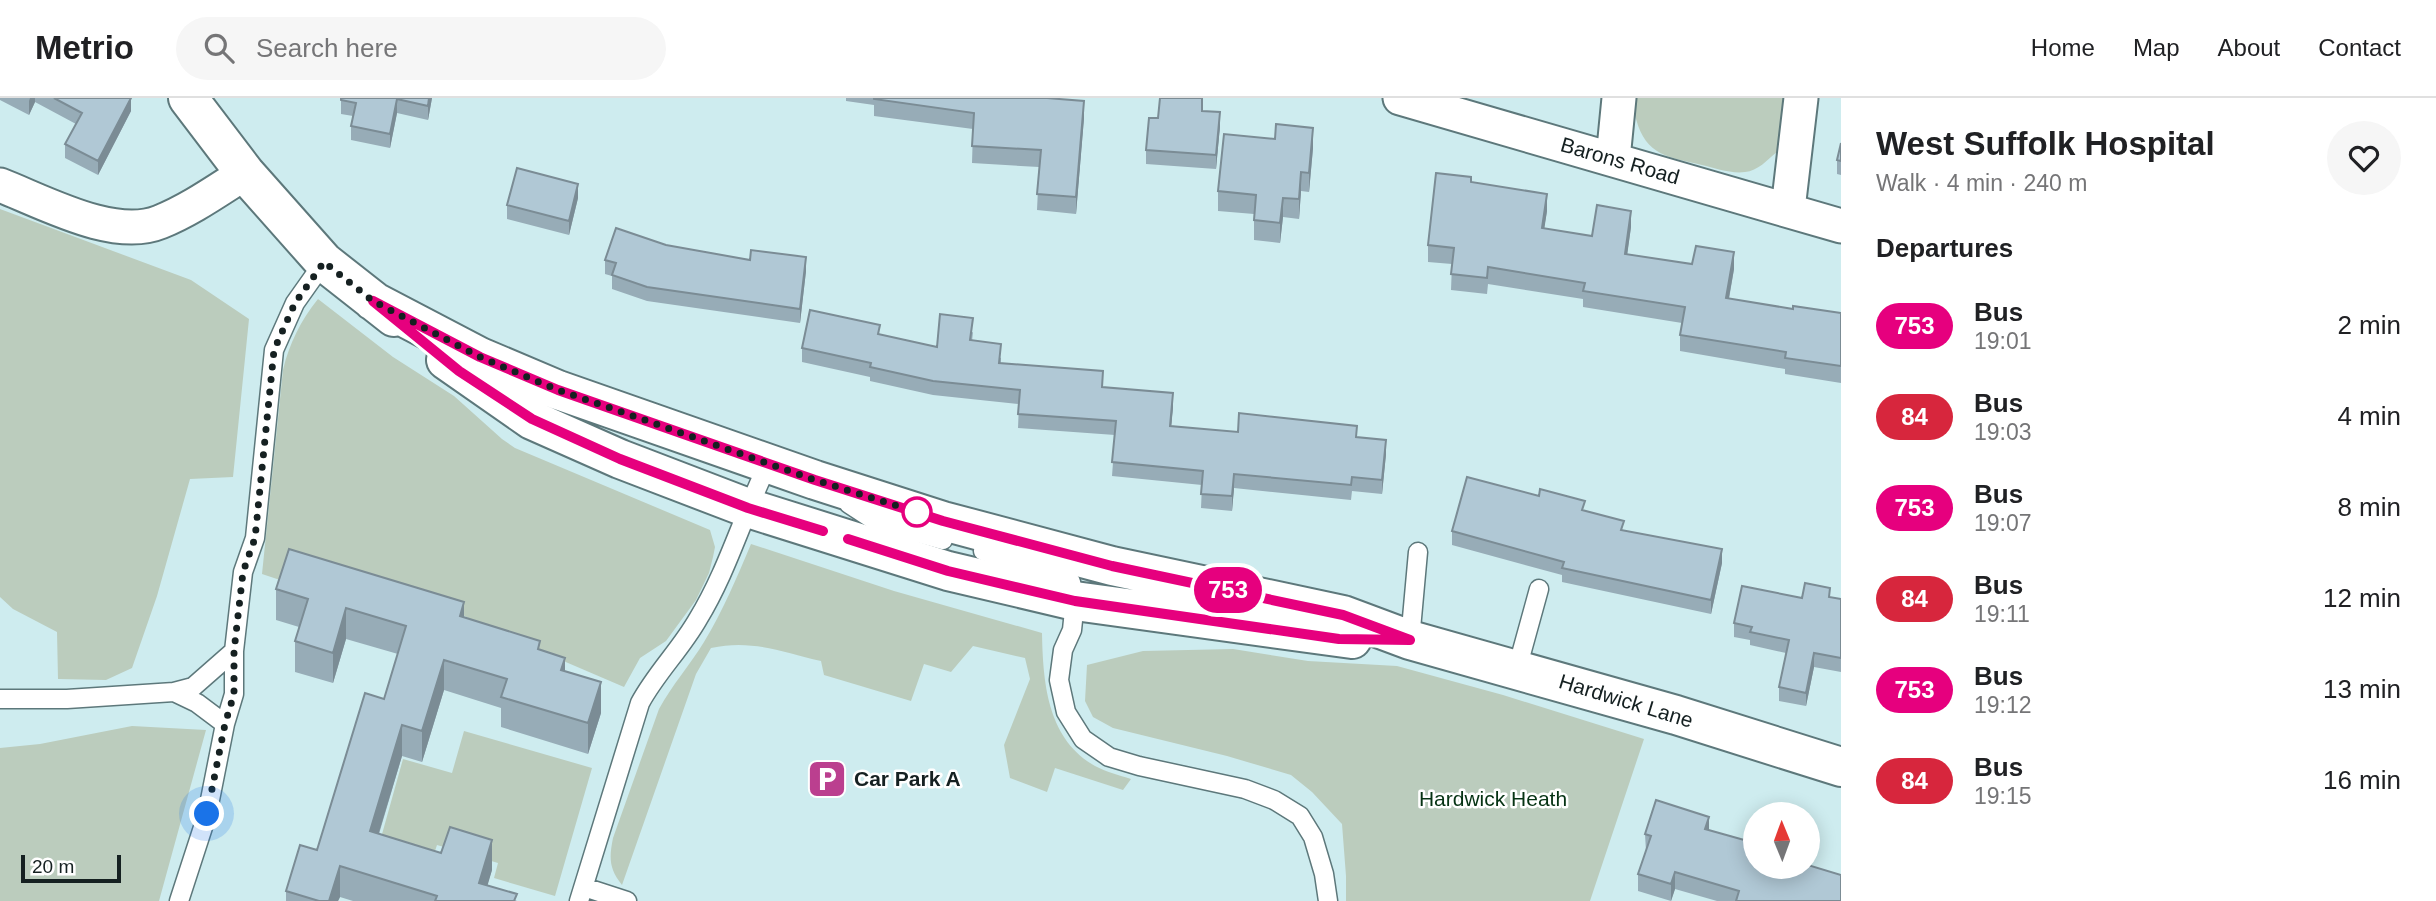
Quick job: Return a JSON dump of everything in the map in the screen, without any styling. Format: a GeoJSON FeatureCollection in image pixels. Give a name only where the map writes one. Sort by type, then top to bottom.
{"type":"FeatureCollection","features":[{"type":"Feature","properties":{"kind":"street","name":"Barons Road"},"geometry":{"type":"LineString","coordinates":[[1399,98],[1841,226]]}},
{"type":"Feature","properties":{"kind":"street"},"geometry":{"type":"LineString","coordinates":[[1614,159],[1619,98]]}},
{"type":"Feature","properties":{"kind":"street"},"geometry":{"type":"LineString","coordinates":[[1788,209],[1801,98]]}},
{"type":"Feature","properties":{"kind":"street","name":"Hardwick Lane"},"geometry":{"type":"LineString","coordinates":[[192,100],[245,173],[324,262],[459,371],[532,419],[620,459],[694,487],[743,521],[948,571],[1073,616],[1223,622],[1339,639],[1410,640]]}},
{"type":"Feature","properties":{"kind":"street"},"geometry":{"type":"LineString","coordinates":[[0,185],[98,223],[130,229],[159,223],[245,173]]}},
{"type":"Feature","properties":{"kind":"street","name":"Hardwick Lane"},"geometry":{"type":"LineString","coordinates":[[373,301],[480,357],[558,390],[798,474],[943,521],[1112,566],[1343,615],[1410,640],[1676,715],[1841,767]]}},
{"type":"Feature","properties":{"kind":"lane"},"geometry":{"type":"LineString","coordinates":[[179,901],[207,814],[225,724],[234,694],[234,651],[243,572],[255,538],[274,350],[295,303],[324,262]]}},
{"type":"Feature","properties":{"kind":"lane"},"geometry":{"type":"LineString","coordinates":[[627,901],[582,894],[640,703],[652,681],[697,622],[720,579],[762,477],[769,471],[798,474],[874,521],[1058,572],[1071,583],[1073,616],[1063,650],[1059,680],[1066,712],[1083,739],[1109,757],[1245,789],[1274,800],[1300,816],[1313,837],[1324,874],[1328,901]]}},
{"type":"Feature","properties":{"kind":"lane"},"geometry":{"type":"LineString","coordinates":[[1410,640],[1418,552]]}},
{"type":"Feature","properties":{"kind":"lane"},"geometry":{"type":"LineString","coordinates":[[1517,669],[1539,589]]}},
{"type":"Feature","properties":{"kind":"lane"},"geometry":{"type":"LineString","coordinates":[[0,699],[67,699],[174,692],[192,687],[234,651]]}},
{"type":"Feature","properties":{"kind":"lane"},"geometry":{"type":"LineString","coordinates":[[174,692],[197,703],[225,724]]}},
{"type":"Feature","properties":{"kind":"green space"},"geometry":{"type":"Polygon","coordinates":[[[1633,98],[1784,98],[1777,152],[1758,167],[1740,172],[1669,157],[1646,141],[1636,119],[1633,98]]]}},
{"type":"Feature","properties":{"kind":"green space"},"geometry":{"type":"Polygon","coordinates":[[[0,209],[191,280],[249,319],[233,477],[190,479],[157,596],[132,668],[106,680],[58,679],[57,632],[13,609],[0,597],[0,209]]]}},
{"type":"Feature","properties":{"kind":"green space"},"geometry":{"type":"Polygon","coordinates":[[[318,299],[393,357],[454,396],[515,448],[710,530],[715,547],[713,557],[709,573],[696,600],[666,641],[640,658],[624,687],[496,632],[408,587],[280,580],[262,574],[283,370],[296,333],[318,299]]]}},
{"type":"Feature","properties":{"kind":"green space"},"geometry":{"type":"Polygon","coordinates":[[[751,544],[894,591],[1042,633],[1044,671],[1057,725],[1079,755],[1108,772],[1131,779],[1123,790],[1055,768],[1047,792],[1010,778],[1004,745],[1030,679],[1025,658],[973,646],[951,672],[924,664],[911,701],[824,675],[821,661],[753,646],[711,648],[696,674],[622,885],[611,863],[613,838],[659,709],[711,630],[751,544]]]}},
{"type":"Feature","properties":{"kind":"green space","name":"Hardwick Heath"},"geometry":{"type":"Polygon","coordinates":[[[1233,649],[1308,661],[1397,666],[1503,695],[1644,739],[1590,901],[1346,901],[1342,824],[1312,792],[1291,775],[1113,728],[1093,717],[1085,701],[1087,665],[1143,651],[1233,649]]]}},
{"type":"Feature","properties":{"kind":"green space"},"geometry":{"type":"Polygon","coordinates":[[[132,726],[206,730],[159,901],[0,901],[0,748],[40,744],[132,726]]]}},
{"type":"Feature","properties":{"kind":"green space"},"geometry":{"type":"Polygon","coordinates":[[[464,731],[592,768],[555,896],[494,878],[498,863],[437,845],[432,860],[379,845],[403,759],[452,773],[464,731]]]}},
{"type":"Feature","properties":{"kind":"building"},"geometry":{"type":"Polygon","coordinates":[[[54,98],[131,98],[98,161],[65,144],[82,113],[54,98]]]}},
{"type":"Feature","properties":{"kind":"building"},"geometry":{"type":"Polygon","coordinates":[[[341,98],[429,98],[428,106],[397,99],[390,134],[351,126],[356,103],[341,98]]]}},
{"type":"Feature","properties":{"kind":"building"},"geometry":{"type":"Polygon","coordinates":[[[874,98],[1047,98],[1084,101],[1076,197],[1037,194],[1041,150],[972,146],[974,113],[874,98]]]}},
{"type":"Feature","properties":{"kind":"building"},"geometry":{"type":"Polygon","coordinates":[[[1160,98],[1202,98],[1202,111],[1220,112],[1216,155],[1146,150],[1149,118],[1158,118],[1160,98]]]}},
{"type":"Feature","properties":{"kind":"building"},"geometry":{"type":"Polygon","coordinates":[[[1276,124],[1313,128],[1309,173],[1301,172],[1299,199],[1283,198],[1280,223],[1254,220],[1256,195],[1218,191],[1224,134],[1275,139],[1276,124]]]}},
{"type":"Feature","properties":{"kind":"building"},"geometry":{"type":"Polygon","coordinates":[[[1841,143],[1841,161],[1837,160],[1841,143]]]}},
{"type":"Feature","properties":{"kind":"building"},"geometry":{"type":"Polygon","coordinates":[[[517,168],[578,184],[569,221],[507,205],[517,168]]]}},
{"type":"Feature","properties":{"kind":"building"},"geometry":{"type":"Polygon","coordinates":[[[1436,173],[1471,177],[1471,182],[1547,194],[1542,228],[1592,236],[1597,205],[1631,211],[1625,254],[1692,264],[1696,246],[1734,252],[1726,298],[1793,309],[1793,306],[1841,313],[1841,366],[1785,358],[1786,352],[1680,335],[1685,307],[1583,291],[1585,283],[1488,267],[1487,278],[1451,274],[1454,248],[1428,245],[1436,173]]]}},
{"type":"Feature","properties":{"kind":"building"},"geometry":{"type":"Polygon","coordinates":[[[616,228],[666,245],[750,260],[751,250],[806,257],[800,309],[647,287],[612,275],[616,263],[605,260],[616,228]]]}},
{"type":"Feature","properties":{"kind":"building"},"geometry":{"type":"Polygon","coordinates":[[[810,310],[880,325],[878,334],[937,347],[940,314],[973,318],[970,340],[1001,344],[999,363],[1103,371],[1102,387],[1173,393],[1170,426],[1238,432],[1239,413],[1357,426],[1356,437],[1386,440],[1382,480],[1352,477],[1351,485],[1234,474],[1232,496],[1201,494],[1203,471],[1112,462],[1116,421],[1018,414],[1020,390],[933,381],[870,367],[871,363],[802,348],[810,310]]]}},
{"type":"Feature","properties":{"kind":"building"},"geometry":{"type":"Polygon","coordinates":[[[1467,477],[1539,496],[1540,489],[1585,501],[1582,510],[1624,521],[1621,530],[1722,549],[1711,600],[1562,568],[1564,562],[1452,531],[1467,477]]]}},
{"type":"Feature","properties":{"kind":"building"},"geometry":{"type":"Polygon","coordinates":[[[289,549],[464,602],[460,616],[540,641],[538,649],[565,658],[561,670],[601,682],[588,723],[501,697],[507,679],[444,660],[422,731],[402,725],[370,831],[441,853],[450,827],[492,840],[479,883],[517,894],[514,901],[435,901],[437,896],[340,866],[329,901],[319,901],[286,891],[300,845],[317,850],[365,693],[384,699],[406,626],[346,608],[333,653],[295,641],[308,599],[276,589],[289,549]]]}},
{"type":"Feature","properties":{"kind":"building"},"geometry":{"type":"Polygon","coordinates":[[[1805,583],[1830,588],[1829,597],[1841,599],[1841,658],[1814,653],[1806,693],[1779,687],[1789,640],[1750,632],[1752,627],[1734,623],[1742,586],[1802,598],[1805,583]]]}},
{"type":"Feature","properties":{"kind":"building"},"geometry":{"type":"Polygon","coordinates":[[[1656,800],[1709,817],[1705,829],[1743,840],[1743,879],[1820,879],[1820,869],[1841,875],[1841,901],[1736,901],[1739,891],[1675,872],[1671,884],[1638,874],[1651,836],[1645,834],[1656,800]]]}},
{"type":"Feature","properties":{"kind":"bus line","name":"753"},"geometry":{"type":"LineString","coordinates":[[823,531],[748,508],[620,459],[532,419],[459,371],[373,301],[480,357],[558,390],[815,480],[943,521],[1112,566],[1343,615],[1410,640],[1339,639],[1075,601],[948,571],[848,539]]}},
{"type":"Feature","properties":{"kind":"place","name":"Car Park A"},"geometry":{"type":"Point","coordinates":[827,779]}},
{"type":"Feature","properties":{"kind":"route"},"geometry":{"type":"LineString","coordinates":[[207,814],[225,724],[234,694],[234,651],[243,572],[255,538],[274,350],[295,303],[324,262],[373,301],[480,357],[558,390],[815,480],[917,512]]}}]}
